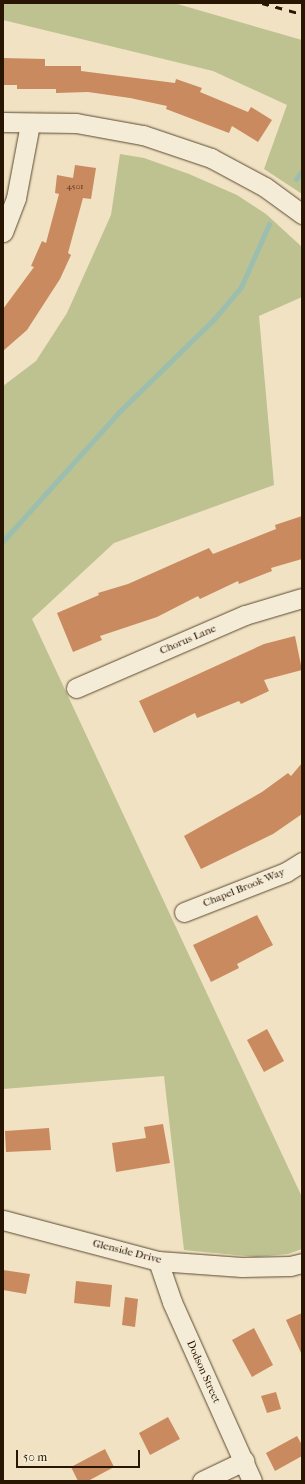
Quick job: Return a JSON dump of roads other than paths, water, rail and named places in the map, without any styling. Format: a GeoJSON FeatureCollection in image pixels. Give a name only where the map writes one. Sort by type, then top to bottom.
{"type":"FeatureCollection","features":[{"type":"Feature","properties":{"kind":"street"},"geometry":{"type":"LineString","coordinates":[[3,122],[30,124],[76,123],[144,135],[211,158],[265,187],[302,214]]}},
{"type":"Feature","properties":{"kind":"street"},"geometry":{"type":"LineString","coordinates":[[3,232],[16,198],[30,124]]}},
{"type":"Feature","properties":{"kind":"street","name":"Chorus Lane"},"geometry":{"type":"LineString","coordinates":[[76,688],[245,615],[302,598]]}},
{"type":"Feature","properties":{"kind":"street","name":"Chapel Brook Way"},"geometry":{"type":"LineString","coordinates":[[184,912],[286,872],[302,862]]}},
{"type":"Feature","properties":{"kind":"street","name":"Glenside Drive"},"geometry":{"type":"LineString","coordinates":[[3,1220],[158,1261],[242,1267],[290,1266],[302,1263]]}},
{"type":"Feature","properties":{"kind":"street","name":"Dodson Street"},"geometry":{"type":"LineString","coordinates":[[158,1261],[172,1302],[252,1481]]}},
{"type":"Feature","properties":{"kind":"street"},"geometry":{"type":"LineString","coordinates":[[202,1481],[244,1461]]}},
{"type":"Feature","properties":{"kind":"waterway"},"geometry":{"type":"LineString","coordinates":[[296,179],[302,171]]}},
{"type":"Feature","properties":{"kind":"waterway"},"geometry":{"type":"LineString","coordinates":[[3,541],[119,412],[214,319],[241,287],[269,224]]}},
{"type":"Feature","properties":{"kind":"railway"},"geometry":{"type":"LineString","coordinates":[[262,3],[302,14]]}}]}
